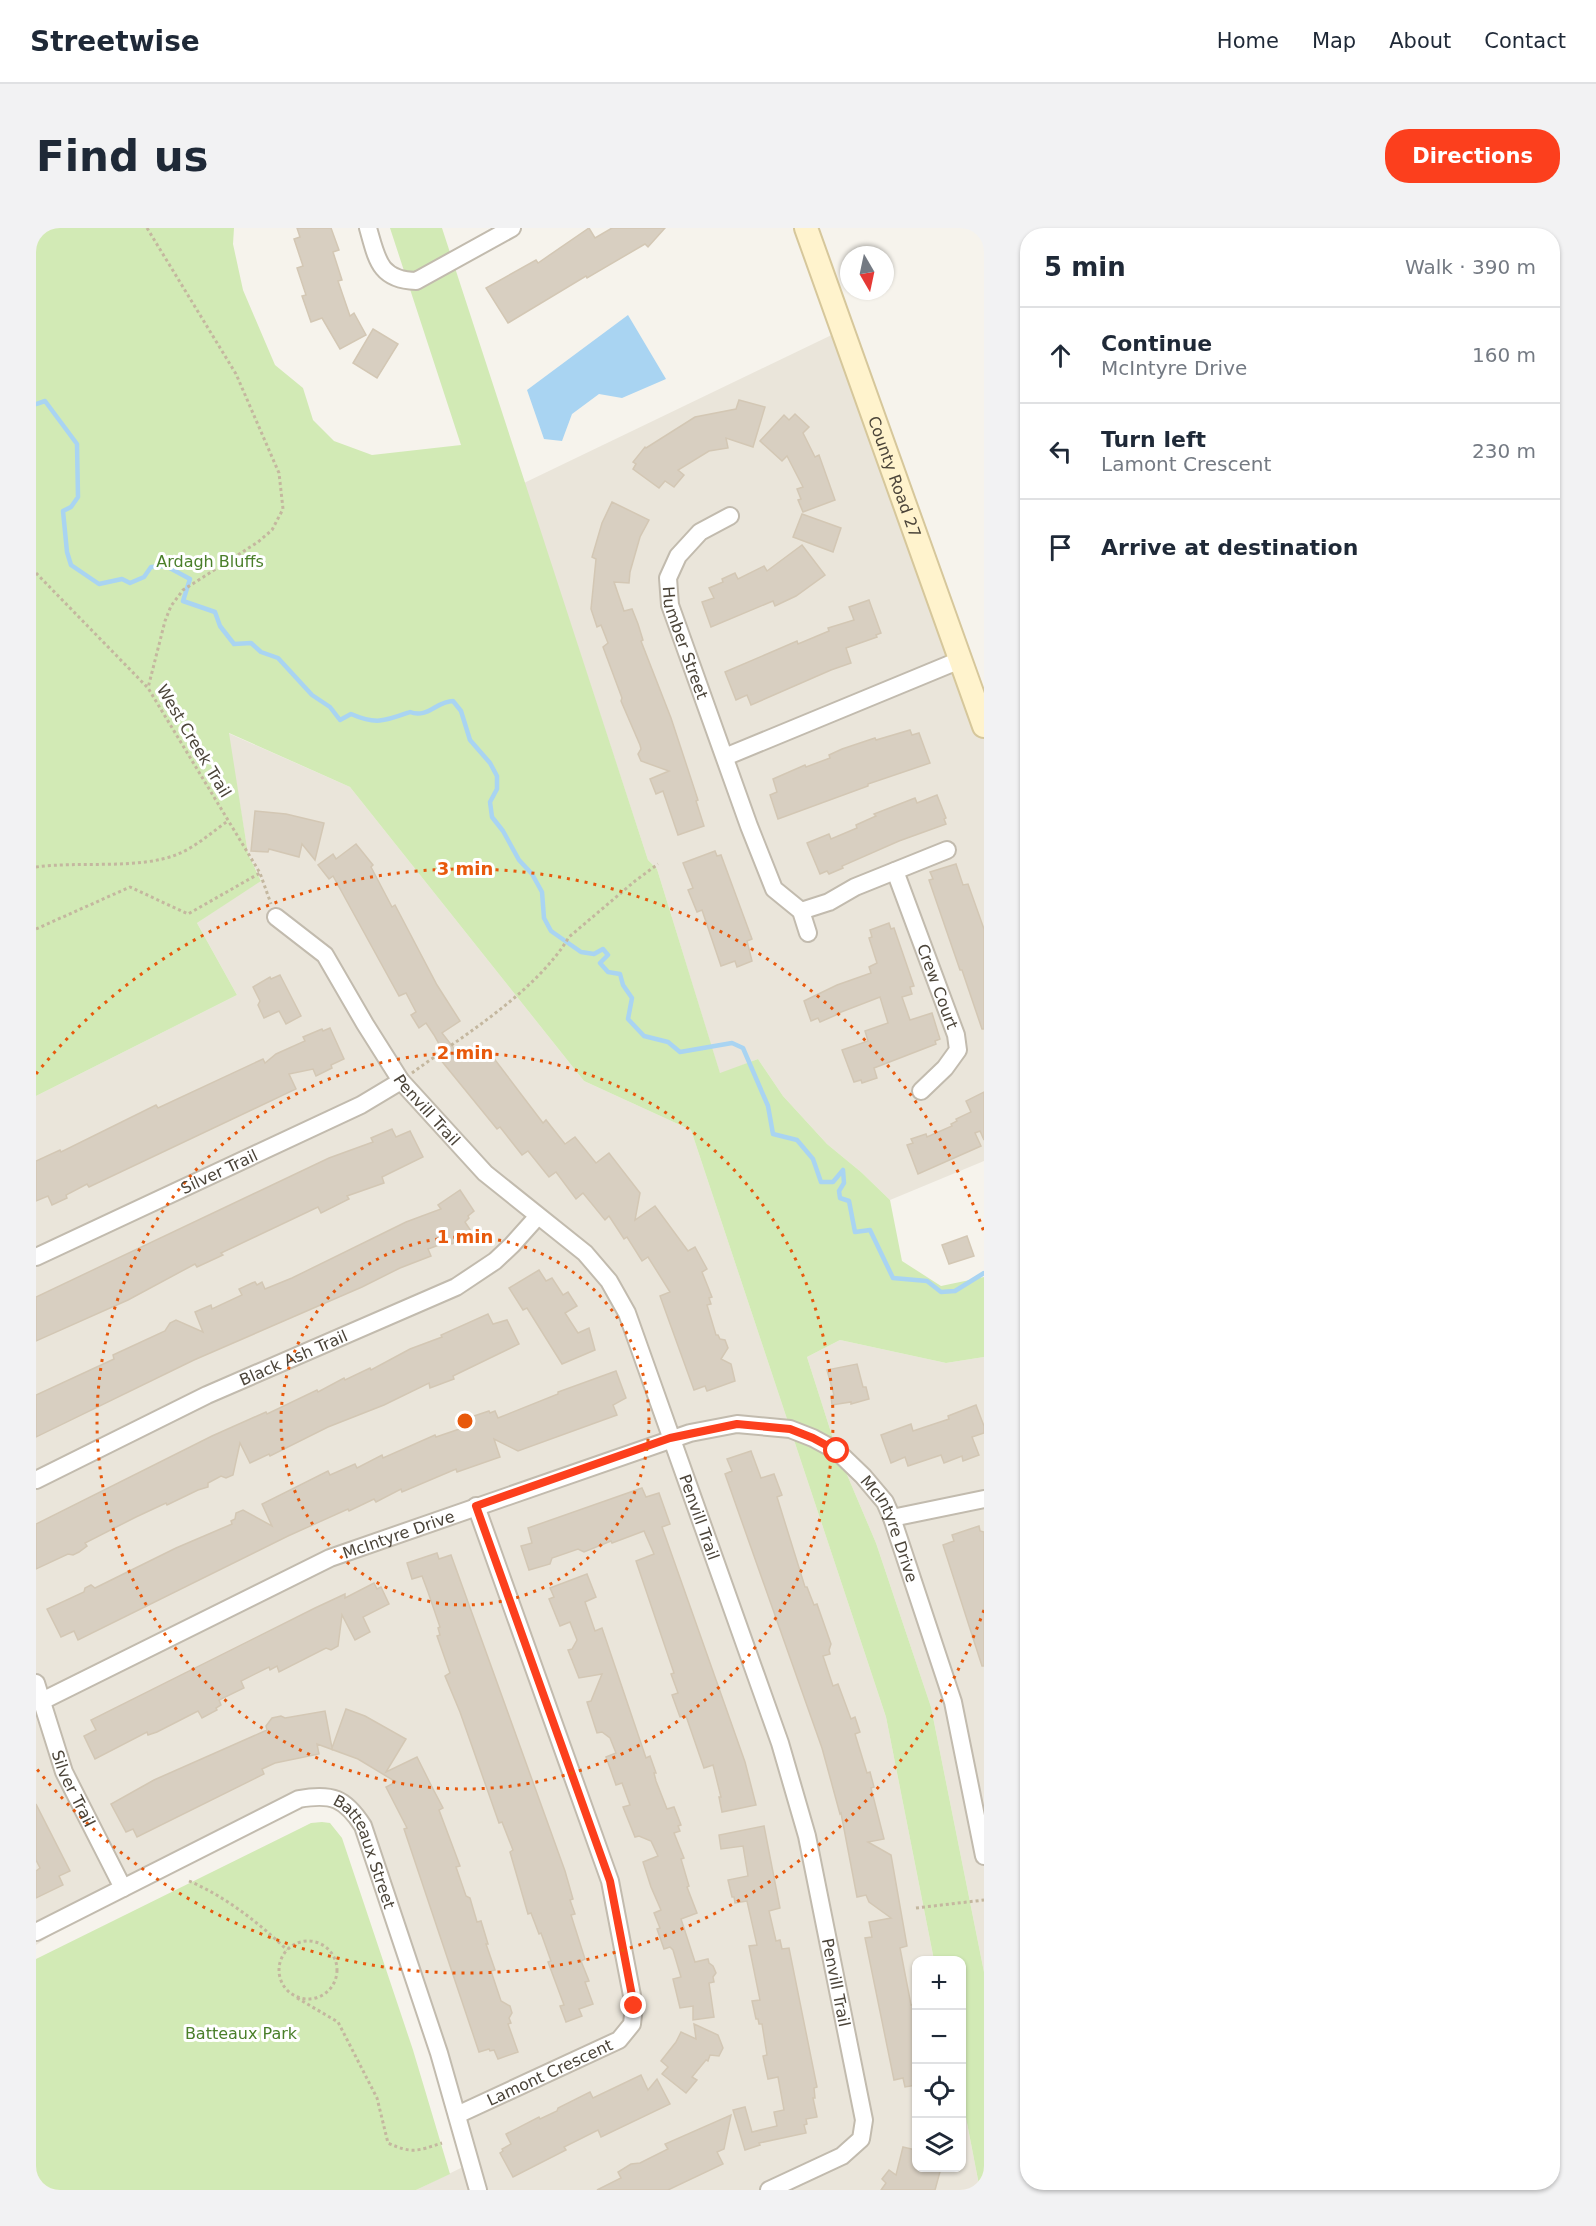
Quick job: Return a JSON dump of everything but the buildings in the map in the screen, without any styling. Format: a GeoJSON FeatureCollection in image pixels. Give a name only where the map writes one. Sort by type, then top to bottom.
{"type":"FeatureCollection","features":[{"type":"Feature","properties":{"kind":"main road","name":"County Road 27"},"geometry":{"type":"LineString","coordinates":[[806,228],[984,726]]}},
{"type":"Feature","properties":{"kind":"street"},"geometry":{"type":"LineString","coordinates":[[368,228],[375,252],[385,272],[399,281],[416,281],[512,228]]}},
{"type":"Feature","properties":{"kind":"street","name":"Humber Street"},"geometry":{"type":"LineString","coordinates":[[730,516],[700,531],[678,556],[668,579],[670,605],[748,826],[774,889],[801,911]]}},
{"type":"Feature","properties":{"kind":"street"},"geometry":{"type":"LineString","coordinates":[[725,757],[960,660]]}},
{"type":"Feature","properties":{"kind":"street"},"geometry":{"type":"LineString","coordinates":[[808,933],[801,911],[829,902],[855,887],[946,850]]}},
{"type":"Feature","properties":{"kind":"street","name":"Crew Court"},"geometry":{"type":"LineString","coordinates":[[895,871],[947,1007],[958,1050],[945,1068],[921,1091]]}},
{"type":"Feature","properties":{"kind":"street","name":"Penvill Trail"},"geometry":{"type":"LineString","coordinates":[[276,917],[325,955],[401,1081],[485,1173],[585,1253],[609,1281],[627,1313],[780,1743],[807,1836],[864,2120],[861,2139],[842,2156],[770,2190]]}},
{"type":"Feature","properties":{"kind":"street","name":"Silver Trail"},"geometry":{"type":"LineString","coordinates":[[36,1257],[361,1105],[401,1081]]}},
{"type":"Feature","properties":{"kind":"street","name":"Black Ash Trail"},"geometry":{"type":"LineString","coordinates":[[36,1480],[207,1395],[456,1287],[495,1261],[538,1216]]}},
{"type":"Feature","properties":{"kind":"street","name":"McIntyre Drive"},"geometry":{"type":"LineString","coordinates":[[42,1701],[330,1558],[670,1438],[737,1424],[790,1429],[837,1451],[885,1502],[953,1702],[984,1856]]}},
{"type":"Feature","properties":{"kind":"street"},"geometry":{"type":"LineString","coordinates":[[892,1518],[984,1499]]}},
{"type":"Feature","properties":{"kind":"street","name":"Lamont Crescent"},"geometry":{"type":"LineString","coordinates":[[457,2115],[619,2040],[632,2024],[634,2006],[610,1881],[476,1506]]}},
{"type":"Feature","properties":{"kind":"street","name":"Silver Trail"},"geometry":{"type":"LineString","coordinates":[[36,1683],[64,1772],[123,1888]]}},
{"type":"Feature","properties":{"kind":"street","name":"Batteaux Street"},"geometry":{"type":"LineString","coordinates":[[36,1932],[299,1799],[320,1795],[338,1800],[353,1810],[363,1826],[439,2053],[478,2190]]}},
{"type":"Feature","properties":{"kind":"path"},"geometry":{"type":"LineString","coordinates":[[147,228],[236,374],[279,473],[283,509],[272,530],[258,542],[183,590],[171,606],[165,621],[148,688]]}},
{"type":"Feature","properties":{"kind":"path","name":"West Creek Trail"},"geometry":{"type":"LineString","coordinates":[[36,573],[148,688],[260,873],[276,917]]}},
{"type":"Feature","properties":{"kind":"path"},"geometry":{"type":"LineString","coordinates":[[36,867],[60,864],[149,862],[179,854],[228,820]]}},
{"type":"Feature","properties":{"kind":"path"},"geometry":{"type":"LineString","coordinates":[[401,1081],[520,993],[562,948],[569,937],[658,864]]}},
{"type":"Feature","properties":{"kind":"path"},"geometry":{"type":"LineString","coordinates":[[36,929],[130,887],[188,914],[260,873]]}},
{"type":"Feature","properties":{"kind":"path"},"geometry":{"type":"LineString","coordinates":[[189,1881],[207,1889],[242,1912],[264,1928],[287,1950]]}},
{"type":"Feature","properties":{"kind":"path"},"geometry":{"type":"LineString","coordinates":[[916,1908],[984,1900]]}},
{"type":"Feature","properties":{"kind":"path"},"geometry":{"type":"LineString","coordinates":[[297,1998],[316,1998],[325,1994],[332,1988],[338,1969],[330,1951],[314,1941],[304,1941],[287,1950],[279,1967],[279,1976],[289,1993],[297,1998],[338,2022],[377,2098],[388,2143],[406,2151],[421,2150],[442,2143]]}},
{"type":"Feature","properties":{"kind":"shaded area"},"geometry":{"type":"Polygon","coordinates":[[[842,330],[984,726],[984,1161],[890,1200],[827,1144],[783,1096],[758,1059],[720,1074],[657,869],[648,860],[524,483],[842,330]]]}},
{"type":"Feature","properties":{"kind":"shaded area"},"geometry":{"type":"Polygon","coordinates":[[[228,733],[350,787],[584,1081],[691,1130],[886,1717],[933,1956],[912,1956],[912,2172],[966,2172],[966,2118],[980,2190],[416,2190],[471,2163],[363,1826],[320,1795],[123,1888],[36,1945],[36,1096],[237,995],[197,923],[261,880],[248,854],[228,733]]]}},
{"type":"Feature","properties":{"kind":"shaded area"},"geometry":{"type":"Polygon","coordinates":[[[840,1340],[946,1363],[984,1357],[984,1972],[931,1707],[876,1543],[837,1451],[807,1357],[840,1340]]]}},
{"type":"Feature","properties":{"kind":"green space","name":"Ardagh Bluffs"},"geometry":{"type":"Polygon","coordinates":[[[36,228],[234,228],[233,244],[243,290],[275,365],[303,388],[313,420],[334,441],[372,455],[461,445],[390,228],[442,228],[648,860],[657,869],[720,1073],[758,1059],[783,1096],[827,1144],[890,1200],[902,1261],[941,1286],[984,1277],[984,1357],[946,1363],[840,1340],[807,1357],[837,1451],[876,1543],[931,1707],[984,1972],[984,2190],[980,2190],[966,2118],[966,1956],[933,1956],[886,1717],[691,1130],[584,1081],[350,787],[229,733],[248,854],[261,881],[197,923],[237,995],[36,1096],[36,228]]]}},
{"type":"Feature","properties":{"kind":"green space","name":"Batteaux Park"},"geometry":{"type":"Polygon","coordinates":[[[311,1823],[330,1823],[342,1838],[413,2050],[450,2174],[416,2190],[36,2190],[36,1959],[311,1823]]]}},
{"type":"Feature","properties":{"kind":"water"},"geometry":{"type":"Polygon","coordinates":[[[628,315],[666,379],[622,398],[599,394],[572,414],[562,441],[544,439],[527,390],[628,315]]]}},
{"type":"Feature","properties":{"kind":"waterway"},"geometry":{"type":"LineString","coordinates":[[36,404],[45,401],[77,444],[78,497],[71,507],[63,511],[67,552],[71,565],[99,584],[122,579],[130,583],[144,577],[151,567],[166,566],[190,579],[183,601],[215,612],[220,626],[234,644],[251,643],[261,652],[278,658],[312,695],[330,707],[340,720],[351,714],[374,721],[387,719],[410,712],[416,714],[427,712],[453,701],[461,711],[470,740],[490,763],[497,776],[497,789],[490,802],[492,817],[542,892],[544,918],[551,931],[581,952],[594,954],[603,949],[608,955],[600,963],[608,972],[620,974],[623,985],[632,998],[628,1019],[644,1036],[668,1042],[680,1052],[732,1043],[743,1048],[768,1106],[773,1134],[797,1140],[813,1159],[821,1182],[833,1182],[843,1170],[844,1183],[839,1191],[840,1198],[849,1201],[855,1232],[870,1230],[893,1278],[927,1281],[941,1292],[955,1291],[984,1273]]}},
{"type":"Feature","properties":{"kind":"route"},"geometry":{"type":"LineString","coordinates":[[634,2006],[610,1881],[476,1506],[670,1438],[737,1424],[790,1429],[837,1451]]}}]}
